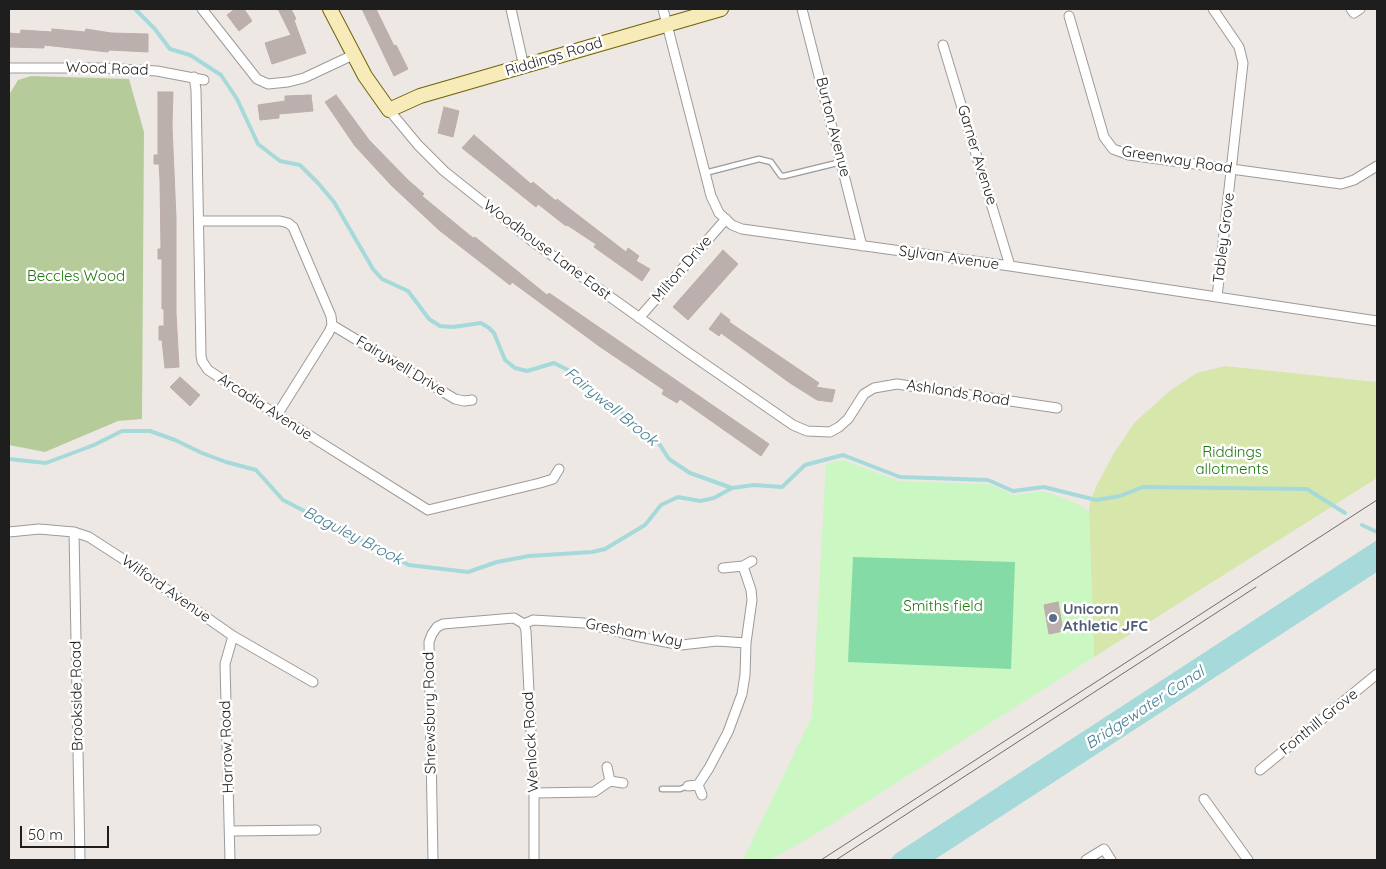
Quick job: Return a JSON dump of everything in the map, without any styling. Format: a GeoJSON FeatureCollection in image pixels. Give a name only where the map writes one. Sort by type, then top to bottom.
{"type":"FeatureCollection","features":[{"type":"Feature","properties":{"kind":"street"},"geometry":{"type":"LineString","coordinates":[[202,9],[256,79],[268,84],[304,78],[353,54]]}},
{"type":"Feature","properties":{"kind":"street","name":"Woodhouse Lane East"},"geometry":{"type":"LineString","coordinates":[[330,9],[365,76],[418,145],[451,178],[532,241],[793,425],[807,431],[819,433]]}},
{"type":"Feature","properties":{"kind":"street"},"geometry":{"type":"LineString","coordinates":[[511,9],[524,67]]}},
{"type":"Feature","properties":{"kind":"street"},"geometry":{"type":"LineString","coordinates":[[663,9],[705,173],[715,205],[726,219]]}},
{"type":"Feature","properties":{"kind":"street","name":"Riddings Road"},"geometry":{"type":"LineString","coordinates":[[390,110],[420,96],[721,9]]}},
{"type":"Feature","properties":{"kind":"street","name":"Burton Avenue"},"geometry":{"type":"LineString","coordinates":[[802,9],[862,246]]}},
{"type":"Feature","properties":{"kind":"street","name":"Tabley Grove"},"geometry":{"type":"LineString","coordinates":[[1213,9],[1240,47],[1243,63],[1217,297]]}},
{"type":"Feature","properties":{"kind":"street"},"geometry":{"type":"LineString","coordinates":[[1351,9],[1354,13],[1360,9]]}},
{"type":"Feature","properties":{"kind":"street","name":"Greenway Road"},"geometry":{"type":"LineString","coordinates":[[1068,16],[1104,137],[1107,144],[1113,149],[1129,155],[1341,184],[1354,180],[1377,166]]}},
{"type":"Feature","properties":{"kind":"street","name":"Garner Avenue"},"geometry":{"type":"LineString","coordinates":[[943,45],[1010,266]]}},
{"type":"Feature","properties":{"kind":"street","name":"Wood Road"},"geometry":{"type":"LineString","coordinates":[[9,68],[148,70],[204,80]]}},
{"type":"Feature","properties":{"kind":"street","name":"Arcadia Avenue"},"geometry":{"type":"LineString","coordinates":[[194,77],[196,90],[202,361],[208,370],[277,416],[428,510],[540,483],[552,478],[559,469]]}},
{"type":"Feature","properties":{"kind":"street","name":"Sylvan Avenue"},"geometry":{"type":"LineString","coordinates":[[726,219],[742,229],[752,231],[1010,266],[1377,321]]}},
{"type":"Feature","properties":{"kind":"street","name":"Milton Drive"},"geometry":{"type":"LineString","coordinates":[[639,318],[726,219]]}},
{"type":"Feature","properties":{"kind":"street"},"geometry":{"type":"LineString","coordinates":[[199,222],[280,221],[288,223],[293,227],[331,316],[332,325],[329,332],[277,416]]}},
{"type":"Feature","properties":{"kind":"street","name":"Fairywell Drive"},"geometry":{"type":"LineString","coordinates":[[332,325],[455,399],[472,400]]}},
{"type":"Feature","properties":{"kind":"street","name":"Ashlands Road"},"geometry":{"type":"LineString","coordinates":[[819,433],[830,432],[839,427],[848,419],[864,394],[874,388],[897,384],[1057,408]]}},
{"type":"Feature","properties":{"kind":"street","name":"Wilford Avenue"},"geometry":{"type":"LineString","coordinates":[[9,532],[39,529],[74,532],[89,537],[102,544],[233,636],[313,682]]}},
{"type":"Feature","properties":{"kind":"street","name":"Brookside Road"},"geometry":{"type":"LineString","coordinates":[[74,532],[80,860]]}},
{"type":"Feature","properties":{"kind":"street"},"geometry":{"type":"LineString","coordinates":[[723,568],[743,566],[752,561]]}},
{"type":"Feature","properties":{"kind":"street"},"geometry":{"type":"LineString","coordinates":[[698,785],[722,746],[737,710],[744,675],[752,600],[751,590],[743,566]]}},
{"type":"Feature","properties":{"kind":"street","name":"Shrewsbury Road"},"geometry":{"type":"LineString","coordinates":[[432,860],[430,642],[432,634],[436,627],[443,624],[514,618],[524,624]]}},
{"type":"Feature","properties":{"kind":"street","name":"Gresham Way"},"geometry":{"type":"LineString","coordinates":[[524,624],[533,620],[584,623],[635,636],[682,645],[717,641],[746,643]]}},
{"type":"Feature","properties":{"kind":"street","name":"Wenlock Road"},"geometry":{"type":"LineString","coordinates":[[524,624],[526,631],[534,793],[534,860]]}},
{"type":"Feature","properties":{"kind":"street","name":"Harrow Road"},"geometry":{"type":"LineString","coordinates":[[230,860],[225,664],[233,636]]}},
{"type":"Feature","properties":{"kind":"street","name":"Fonthill Grove"},"geometry":{"type":"LineString","coordinates":[[1260,770],[1377,674]]}},
{"type":"Feature","properties":{"kind":"street"},"geometry":{"type":"LineString","coordinates":[[607,767],[610,781]]}},
{"type":"Feature","properties":{"kind":"street"},"geometry":{"type":"LineString","coordinates":[[534,793],[594,792],[610,781],[623,783]]}},
{"type":"Feature","properties":{"kind":"street"},"geometry":{"type":"LineString","coordinates":[[688,786],[698,785]]}},
{"type":"Feature","properties":{"kind":"street"},"geometry":{"type":"LineString","coordinates":[[698,785],[702,795]]}},
{"type":"Feature","properties":{"kind":"street"},"geometry":{"type":"LineString","coordinates":[[1204,799],[1248,860]]}},
{"type":"Feature","properties":{"kind":"street"},"geometry":{"type":"LineString","coordinates":[[230,831],[316,830]]}},
{"type":"Feature","properties":{"kind":"street"},"geometry":{"type":"LineString","coordinates":[[1086,860],[1104,849],[1111,860]]}},
{"type":"Feature","properties":{"kind":"lane"},"geometry":{"type":"LineString","coordinates":[[705,173],[759,159],[771,162],[781,176],[842,162]]}},
{"type":"Feature","properties":{"kind":"lane"},"geometry":{"type":"LineString","coordinates":[[662,789],[680,789],[688,786]]}},
{"type":"Feature","properties":{"kind":"green space","name":"Beccles Wood"},"geometry":{"type":"Polygon","coordinates":[[[31,76],[129,79],[144,132],[142,419],[118,421],[45,452],[9,445],[9,95],[18,80],[31,76]]]}},
{"type":"Feature","properties":{"kind":"green space","name":"Riddings allotments"},"geometry":{"type":"Polygon","coordinates":[[[1225,366],[1377,382],[1377,478],[1094,657],[1089,512],[1096,487],[1114,453],[1135,422],[1171,390],[1197,373],[1225,366]]]}},
{"type":"Feature","properties":{"kind":"green space","name":"Smiths field"},"geometry":{"type":"Polygon","coordinates":[[[843,460],[899,481],[988,484],[1014,495],[1044,491],[1076,503],[1089,512],[1094,657],[819,832],[770,860],[743,860],[812,716],[826,464],[843,460]]]}},
{"type":"Feature","properties":{"kind":"green space"},"geometry":{"type":"Polygon","coordinates":[[[853,557],[1015,562],[1011,669],[848,662],[853,557]]]}},
{"type":"Feature","properties":{"kind":"water","name":"Bridgewater Canal"},"geometry":{"type":"Polygon","coordinates":[[[1377,540],[1377,572],[934,860],[890,860],[895,854],[1377,540]]]}},
{"type":"Feature","properties":{"kind":"building"},"geometry":{"type":"Polygon","coordinates":[[[235,9],[244,9],[252,21],[239,31],[227,15],[235,9]]]}},
{"type":"Feature","properties":{"kind":"building"},"geometry":{"type":"Polygon","coordinates":[[[278,9],[291,9],[296,19],[294,20],[306,53],[272,64],[265,43],[291,35],[278,9]]]}},
{"type":"Feature","properties":{"kind":"building"},"geometry":{"type":"Polygon","coordinates":[[[362,9],[376,9],[394,46],[396,45],[408,69],[394,76],[362,9]]]}},
{"type":"Feature","properties":{"kind":"building"},"geometry":{"type":"Polygon","coordinates":[[[52,29],[85,32],[86,29],[111,33],[148,34],[148,52],[109,50],[108,52],[44,45],[44,48],[9,47],[9,33],[20,34],[21,30],[52,32],[52,29]]]}},
{"type":"Feature","properties":{"kind":"building"},"geometry":{"type":"Polygon","coordinates":[[[158,92],[173,92],[176,313],[179,367],[165,368],[162,340],[159,340],[159,326],[164,326],[162,259],[158,259],[158,249],[161,249],[160,180],[159,164],[154,164],[154,155],[158,155],[158,92]]]}},
{"type":"Feature","properties":{"kind":"building"},"geometry":{"type":"Polygon","coordinates":[[[311,95],[313,111],[279,114],[279,118],[260,120],[258,105],[285,101],[285,96],[311,95]]]}},
{"type":"Feature","properties":{"kind":"building"},"geometry":{"type":"Polygon","coordinates":[[[336,95],[369,140],[424,194],[422,196],[547,295],[549,293],[769,444],[761,456],[680,399],[677,403],[662,394],[664,390],[599,346],[512,282],[510,285],[439,230],[391,185],[355,146],[325,102],[336,95]]]}},
{"type":"Feature","properties":{"kind":"building"},"geometry":{"type":"Polygon","coordinates":[[[444,107],[459,111],[453,137],[438,133],[444,107]]]}},
{"type":"Feature","properties":{"kind":"building"},"geometry":{"type":"Polygon","coordinates":[[[474,135],[531,184],[533,182],[556,201],[557,199],[626,252],[628,248],[639,256],[636,261],[650,269],[642,281],[594,247],[596,244],[566,226],[538,204],[536,207],[462,148],[474,135]]]}},
{"type":"Feature","properties":{"kind":"building"},"geometry":{"type":"Polygon","coordinates":[[[723,250],[738,264],[688,320],[673,307],[723,250]]]}},
{"type":"Feature","properties":{"kind":"building"},"geometry":{"type":"Polygon","coordinates":[[[721,313],[730,320],[729,322],[819,383],[816,387],[835,390],[832,402],[817,400],[790,383],[721,333],[719,336],[709,329],[721,313]]]}},
{"type":"Feature","properties":{"kind":"building"},"geometry":{"type":"Polygon","coordinates":[[[180,377],[200,395],[190,406],[170,387],[180,377]]]}},
{"type":"Feature","properties":{"kind":"building","name":"Unicorn Athletic JFC"},"geometry":{"type":"Polygon","coordinates":[[[1058,602],[1063,631],[1049,634],[1044,605],[1058,602]]]}},
{"type":"Feature","properties":{"kind":"waterway","name":"Fairywell Brook"},"geometry":{"type":"LineString","coordinates":[[135,9],[154,28],[170,49],[190,55],[221,75],[237,99],[258,144],[280,161],[300,165],[318,183],[334,202],[373,269],[382,279],[408,291],[429,319],[440,326],[453,327],[481,323],[494,333],[505,360],[515,368],[527,371],[554,363],[568,370],[644,430],[658,442],[669,459],[690,473],[732,488],[754,485],[782,487],[805,465],[843,455],[900,477],[988,480],[1013,491],[1044,487],[1096,500],[1120,496],[1143,487],[1307,489],[1345,513]]}},
{"type":"Feature","properties":{"kind":"waterway","name":"Baguley Brook"},"geometry":{"type":"LineString","coordinates":[[9,459],[46,463],[94,445],[122,431],[150,431],[226,462],[256,470],[283,500],[409,565],[468,572],[497,562],[529,556],[592,552],[605,549],[645,525],[661,505],[678,497],[700,501],[714,498],[732,488]]}},
{"type":"Feature","properties":{"kind":"waterway","name":"Fairywell Brook"},"geometry":{"type":"LineString","coordinates":[[1362,525],[1377,532]]}},
{"type":"Feature","properties":{"kind":"tram line"},"geometry":{"type":"LineString","coordinates":[[821,860],[1377,500]]}},
{"type":"Feature","properties":{"kind":"tram line"},"geometry":{"type":"LineString","coordinates":[[836,860],[1256,587]]}},
{"type":"Feature","properties":{"kind":"place","name":"Unicorn Athletic JFC"},"geometry":{"type":"Point","coordinates":[1053,618]}}]}
